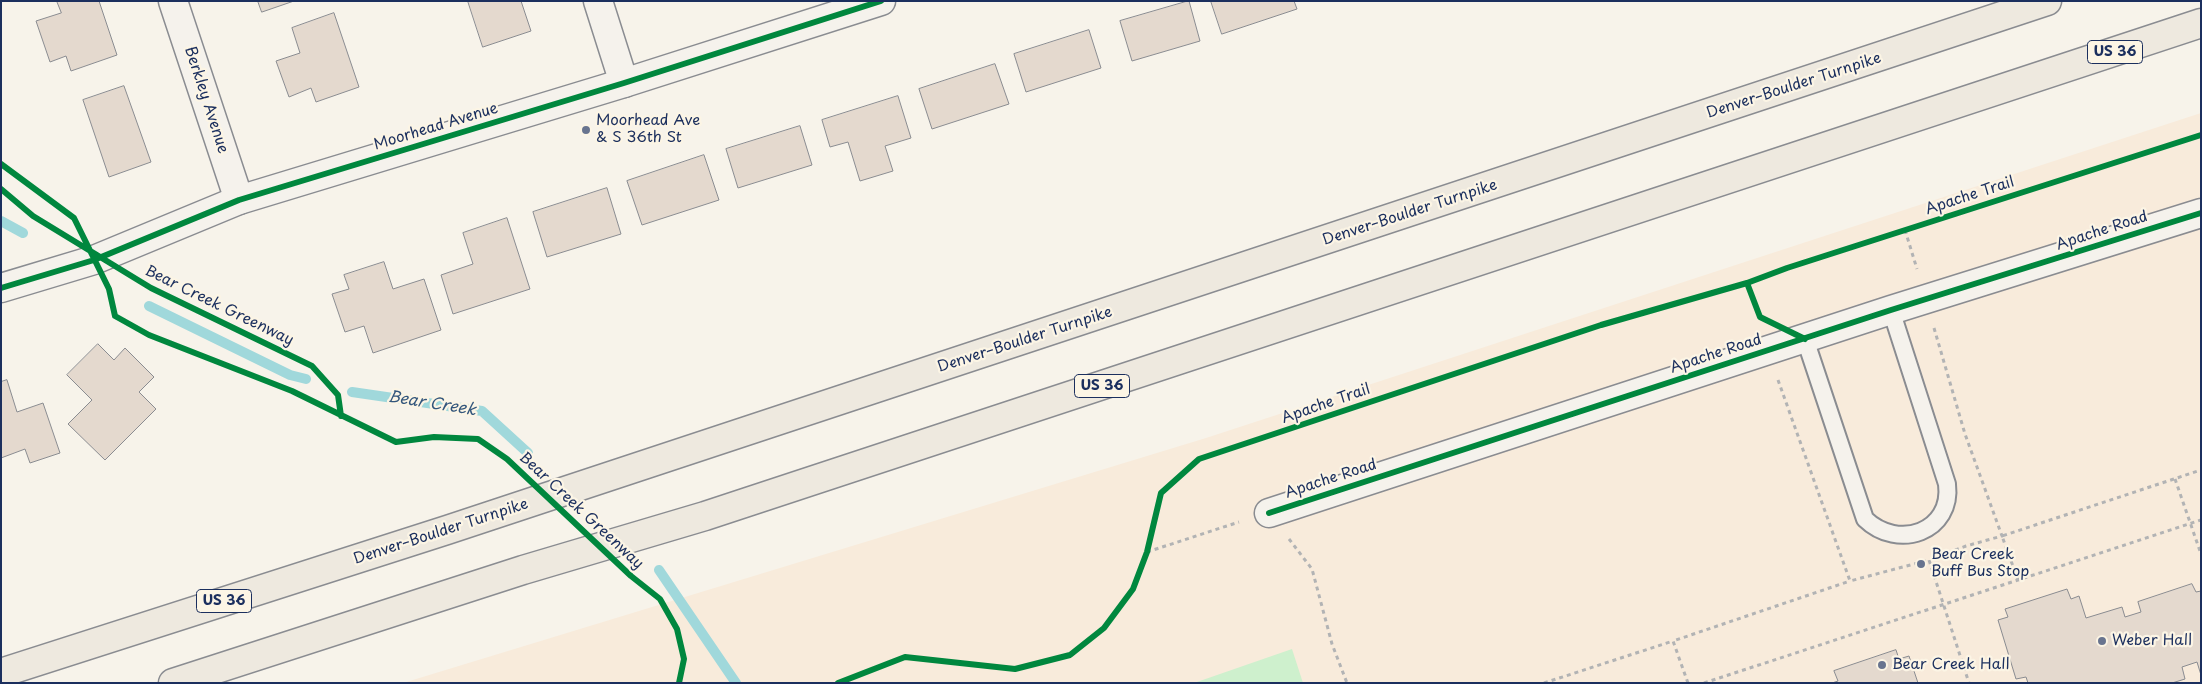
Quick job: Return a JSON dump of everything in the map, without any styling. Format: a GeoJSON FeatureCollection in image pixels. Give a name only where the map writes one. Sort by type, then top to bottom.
{"type":"FeatureCollection","features":[{"type":"Feature","properties":{"kind":"highway","name":"Denver–Boulder Turnpike"},"geometry":{"type":"LineString","coordinates":[[1,672],[457,527],[2047,1]]}},
{"type":"Feature","properties":{"kind":"highway","name":"US 36"},"geometry":{"type":"LineString","coordinates":[[173,683],[523,570],[705,516],[2201,23]]}},
{"type":"Feature","properties":{"kind":"street","name":"Berkley Avenue"},"geometry":{"type":"LineString","coordinates":[[173,1],[239,200]]}},
{"type":"Feature","properties":{"kind":"street"},"geometry":{"type":"LineString","coordinates":[[598,1],[624,83]]}},
{"type":"Feature","properties":{"kind":"street","name":"Moorhead Avenue"},"geometry":{"type":"LineString","coordinates":[[1,288],[94,260],[239,200],[624,83],[881,1]]}},
{"type":"Feature","properties":{"kind":"street","name":"Apache Road"},"geometry":{"type":"LineString","coordinates":[[1269,513],[1892,310],[2201,213]]}},
{"type":"Feature","properties":{"kind":"lane"},"geometry":{"type":"LineString","coordinates":[[1805,339],[1865,519],[1885,534],[1897,536],[1923,530],[1933,524],[1947,505],[1947,484],[1892,310]]}},
{"type":"Feature","properties":{"kind":"path"},"geometry":{"type":"LineString","coordinates":[[2018,580],[2002,536],[2201,470]]}},
{"type":"Feature","properties":{"kind":"path"},"geometry":{"type":"LineString","coordinates":[[2175,479],[2201,554]]}},
{"type":"Feature","properties":{"kind":"path"},"geometry":{"type":"LineString","coordinates":[[1147,552],[1269,513],[1312,569],[1332,644],[1347,683]]}},
{"type":"Feature","properties":{"kind":"path"},"geometry":{"type":"LineString","coordinates":[[1704,683],[2201,520]]}},
{"type":"Feature","properties":{"kind":"path"},"geometry":{"type":"LineString","coordinates":[[1143,561],[1149,544]]}},
{"type":"Feature","properties":{"kind":"path"},"geometry":{"type":"LineString","coordinates":[[1544,683],[1850,581]]}},
{"type":"Feature","properties":{"kind":"path"},"geometry":{"type":"LineString","coordinates":[[1942,605],[1969,683]]}},
{"type":"Feature","properties":{"kind":"path"},"geometry":{"type":"LineString","coordinates":[[1673,641],[1688,683]]}},
{"type":"Feature","properties":{"kind":"shaded area"},"geometry":{"type":"Polygon","coordinates":[[[2201,113],[2201,683],[403,683],[1206,438],[2201,113]]]}},
{"type":"Feature","properties":{"kind":"green space"},"geometry":{"type":"Polygon","coordinates":[[[1292,649],[1303,683],[1194,683],[1292,649]]]}},
{"type":"Feature","properties":{"kind":"building"},"geometry":{"type":"Polygon","coordinates":[[[57,1],[99,1],[117,55],[71,71],[66,56],[50,62],[36,21],[61,13],[57,1]]]}},
{"type":"Feature","properties":{"kind":"building"},"geometry":{"type":"Polygon","coordinates":[[[258,1],[294,1],[262,12],[258,1]]]}},
{"type":"Feature","properties":{"kind":"building"},"geometry":{"type":"Polygon","coordinates":[[[468,1],[521,1],[531,31],[483,47],[468,1]]]}},
{"type":"Feature","properties":{"kind":"building"},"geometry":{"type":"Polygon","coordinates":[[[1189,1],[1200,41],[1132,61],[1120,21],[1189,1]]]}},
{"type":"Feature","properties":{"kind":"building"},"geometry":{"type":"Polygon","coordinates":[[[1211,1],[1294,1],[1297,9],[1222,34],[1211,1]]]}},
{"type":"Feature","properties":{"kind":"building"},"geometry":{"type":"Polygon","coordinates":[[[334,13],[359,87],[316,102],[311,88],[289,97],[276,61],[300,53],[292,28],[334,13]]]}},
{"type":"Feature","properties":{"kind":"building"},"geometry":{"type":"Polygon","coordinates":[[[1089,30],[1101,68],[1026,92],[1014,54],[1089,30]]]}},
{"type":"Feature","properties":{"kind":"building"},"geometry":{"type":"Polygon","coordinates":[[[995,64],[1009,104],[932,129],[919,89],[995,64]]]}},
{"type":"Feature","properties":{"kind":"building"},"geometry":{"type":"Polygon","coordinates":[[[124,86],[151,162],[109,177],[83,100],[124,86]]]}},
{"type":"Feature","properties":{"kind":"building"},"geometry":{"type":"Polygon","coordinates":[[[898,96],[911,138],[885,146],[893,171],[860,181],[848,142],[830,147],[822,120],[898,96]]]}},
{"type":"Feature","properties":{"kind":"building"},"geometry":{"type":"Polygon","coordinates":[[[800,126],[812,165],[738,188],[726,149],[800,126]]]}},
{"type":"Feature","properties":{"kind":"building"},"geometry":{"type":"Polygon","coordinates":[[[704,155],[719,200],[642,225],[627,181],[704,155]]]}},
{"type":"Feature","properties":{"kind":"building"},"geometry":{"type":"Polygon","coordinates":[[[607,188],[621,234],[547,257],[533,212],[607,188]]]}},
{"type":"Feature","properties":{"kind":"building"},"geometry":{"type":"Polygon","coordinates":[[[507,218],[530,289],[453,314],[441,275],[473,264],[463,233],[507,218]]]}},
{"type":"Feature","properties":{"kind":"building"},"geometry":{"type":"Polygon","coordinates":[[[384,262],[393,289],[424,279],[441,330],[373,353],[364,326],[345,332],[332,294],[349,289],[344,275],[384,262]]]}},
{"type":"Feature","properties":{"kind":"building"},"geometry":{"type":"Polygon","coordinates":[[[98,344],[114,360],[125,348],[154,377],[139,392],[156,409],[105,460],[68,424],[92,400],[67,375],[98,344]]]}},
{"type":"Feature","properties":{"kind":"building"},"geometry":{"type":"Polygon","coordinates":[[[7,380],[17,412],[43,403],[60,453],[30,463],[25,449],[1,458],[1,382],[7,380]]]}},
{"type":"Feature","properties":{"kind":"building","name":"Weber Hall"},"geometry":{"type":"Polygon","coordinates":[[[2192,584],[2196,592],[2201,591],[2201,675],[2197,662],[2182,667],[2185,679],[2172,683],[2028,683],[2026,677],[2016,679],[1998,620],[2008,617],[2005,609],[2067,589],[2071,599],[2079,596],[2086,618],[2122,607],[2125,617],[2141,612],[2138,602],[2192,584]]]}},
{"type":"Feature","properties":{"kind":"building","name":"Bear Creek Hall"},"geometry":{"type":"Polygon","coordinates":[[[1896,650],[1899,659],[1909,656],[1918,683],[1832,683],[1838,681],[1834,671],[1896,650]]]}},
{"type":"Feature","properties":{"kind":"waterway","name":"Bear Creek"},"geometry":{"type":"LineString","coordinates":[[1,221],[23,233]]}},
{"type":"Feature","properties":{"kind":"waterway","name":"Bear Creek"},"geometry":{"type":"LineString","coordinates":[[149,306],[290,375],[306,379]]}},
{"type":"Feature","properties":{"kind":"waterway","name":"Bear Creek"},"geometry":{"type":"LineString","coordinates":[[352,392],[482,411],[528,453]]}},
{"type":"Feature","properties":{"kind":"waterway","name":"Bear Creek"},"geometry":{"type":"LineString","coordinates":[[659,570],[736,683]]}},
{"type":"Feature","properties":{"kind":"cycle path"},"geometry":{"type":"LineString","coordinates":[[1,288],[94,260],[239,200],[624,83],[881,1]]}},
{"type":"Feature","properties":{"kind":"cycle path","name":"Apache Trail"},"geometry":{"type":"LineString","coordinates":[[838,683],[905,657],[1015,669],[1070,655],[1104,628],[1133,589],[1147,552],[1161,493],[1199,459],[1601,325],[1747,283],[1787,268],[2201,135]]}},
{"type":"Feature","properties":{"kind":"cycle path","name":"Bear Creek Greenway"},"geometry":{"type":"LineString","coordinates":[[1,164],[74,218],[109,289],[115,316],[149,335],[292,391],[396,442],[434,437],[478,439],[507,459],[631,576],[660,599],[677,629],[684,659],[679,683]]}},
{"type":"Feature","properties":{"kind":"cycle path","name":"Bear Creek Greenway"},"geometry":{"type":"LineString","coordinates":[[1,189],[33,216],[151,288],[312,366],[338,395],[341,416]]}},
{"type":"Feature","properties":{"kind":"cycle path"},"geometry":{"type":"LineString","coordinates":[[1269,513],[1891,310],[2201,213]]}},
{"type":"Feature","properties":{"kind":"cycle path"},"geometry":{"type":"LineString","coordinates":[[1747,283],[1760,317],[1805,339]]}},
{"type":"Feature","properties":{"kind":"place","name":"Moorhead Ave & S 36th St"},"geometry":{"type":"Point","coordinates":[586,130]}},
{"type":"Feature","properties":{"kind":"place","name":"Bear Creek Buff Bus Stop"},"geometry":{"type":"Point","coordinates":[1921,564]}},
{"type":"Feature","properties":{"kind":"place","name":"Weber Hall"},"geometry":{"type":"Point","coordinates":[2102,641]}},
{"type":"Feature","properties":{"kind":"place","name":"Bear Creek Hall"},"geometry":{"type":"Point","coordinates":[1882,665]}}]}
